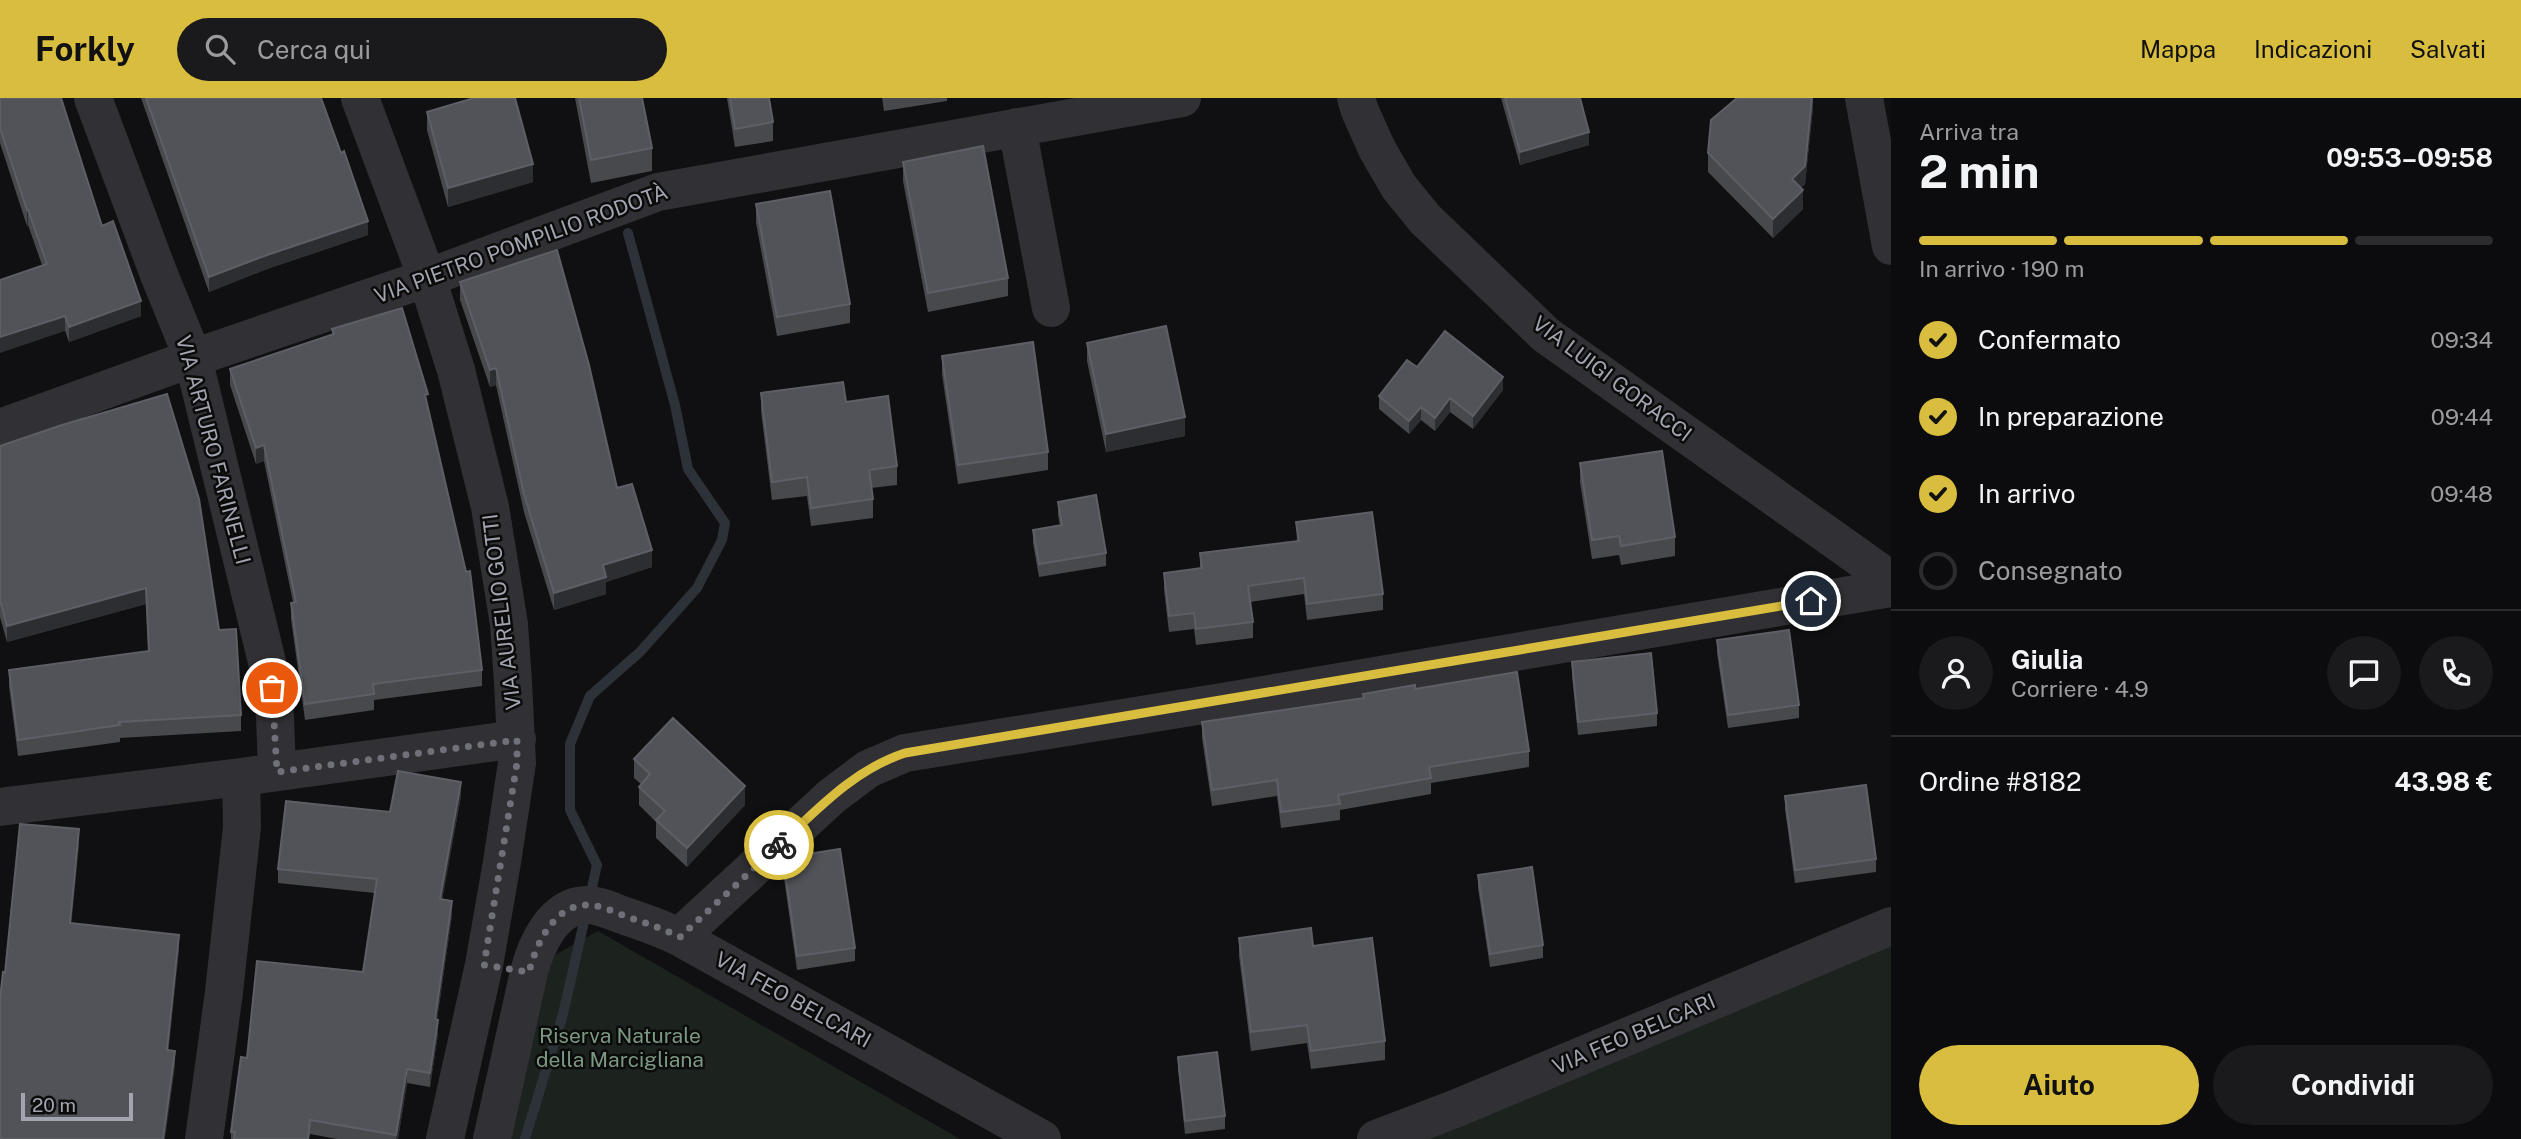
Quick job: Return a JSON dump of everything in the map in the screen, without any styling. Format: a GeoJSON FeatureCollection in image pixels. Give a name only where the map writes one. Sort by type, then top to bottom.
{"type":"FeatureCollection","features":[{"type":"Feature","properties":{"kind":"street","name":"VIA ARTURO FARINELLI"},"geometry":{"type":"LineString","coordinates":[[93,98],[193,358],[267,662],[275,716],[242,827],[204,1139]]}},
{"type":"Feature","properties":{"kind":"street","name":"VIA AURELIO GOTTI"},"geometry":{"type":"LineString","coordinates":[[360,98],[427,278],[456,370],[490,507],[509,624],[517,763],[484,965],[445,1139]]}},
{"type":"Feature","properties":{"kind":"street","name":"VIA PIETRO POMPILIO RODOTÀ"},"geometry":{"type":"LineString","coordinates":[[0,428],[427,278],[658,192],[1182,98]]}},
{"type":"Feature","properties":{"kind":"street","name":"VIA LUIGI GORACCI"},"geometry":{"type":"LineString","coordinates":[[1356,98],[1377,149],[1399,187],[1425,219],[1546,335],[1891,580]]}},
{"type":"Feature","properties":{"kind":"street"},"geometry":{"type":"LineString","coordinates":[[1864,98],[1891,246]]}},
{"type":"Feature","properties":{"kind":"street"},"geometry":{"type":"LineString","coordinates":[[1017,127],[1051,308]]}},
{"type":"Feature","properties":{"kind":"street"},"geometry":{"type":"LineString","coordinates":[[680,937],[832,796],[867,769],[905,753],[1235,700],[1891,588]]}},
{"type":"Feature","properties":{"kind":"street"},"geometry":{"type":"LineString","coordinates":[[0,807],[517,740]]}},
{"type":"Feature","properties":{"kind":"street","name":"VIA FEO BELCARI"},"geometry":{"type":"LineString","coordinates":[[492,1139],[536,951],[549,927],[567,910],[576,906],[595,906],[680,937],[1042,1139]]}},
{"type":"Feature","properties":{"kind":"street","name":"VIA FEO BELCARI"},"geometry":{"type":"LineString","coordinates":[[1376,1139],[1457,1108],[1891,926]]}},
{"type":"Feature","properties":{"kind":"street"},"geometry":{"type":"LineString","coordinates":[[484,965],[529,972]]}},
{"type":"Feature","properties":{"kind":"green space"},"geometry":{"type":"Polygon","coordinates":[[[1891,919],[1891,1139],[1385,1139],[1891,919]]]}},
{"type":"Feature","properties":{"kind":"green space","name":"Riserva Naturale della Marcigliana"},"geometry":{"type":"Polygon","coordinates":[[[598,931],[960,1139],[503,1139],[553,956],[598,931]]]}},
{"type":"Feature","properties":{"kind":"building"},"geometry":{"type":"Polygon","coordinates":[[[0,98],[61,98],[102,226],[113,221],[141,301],[69,327],[65,316],[0,337],[0,280],[47,264],[0,128],[0,98]]]}},
{"type":"Feature","properties":{"kind":"building"},"geometry":{"type":"Polygon","coordinates":[[[146,98],[321,98],[341,153],[344,151],[368,221],[209,277],[146,98]]]}},
{"type":"Feature","properties":{"kind":"building"},"geometry":{"type":"Polygon","coordinates":[[[474,98],[515,98],[533,164],[448,188],[427,112],[474,98]]]}},
{"type":"Feature","properties":{"kind":"building"},"geometry":{"type":"Polygon","coordinates":[[[579,98],[642,98],[652,148],[591,160],[579,98]]]}},
{"type":"Feature","properties":{"kind":"building"},"geometry":{"type":"Polygon","coordinates":[[[730,98],[769,98],[773,122],[735,129],[730,98]]]}},
{"type":"Feature","properties":{"kind":"building"},"geometry":{"type":"Polygon","coordinates":[[[1505,98],[1580,98],[1589,132],[1520,152],[1505,98]]]}},
{"type":"Feature","properties":{"kind":"building"},"geometry":{"type":"Polygon","coordinates":[[[1737,98],[1812,98],[1805,166],[1792,179],[1803,190],[1773,219],[1708,153],[1711,120],[1737,98]]]}},
{"type":"Feature","properties":{"kind":"building"},"geometry":{"type":"Polygon","coordinates":[[[983,146],[1008,278],[928,293],[903,162],[983,146]]]}},
{"type":"Feature","properties":{"kind":"building"},"geometry":{"type":"Polygon","coordinates":[[[830,191],[850,304],[777,317],[756,204],[830,191]]]}},
{"type":"Feature","properties":{"kind":"building"},"geometry":{"type":"Polygon","coordinates":[[[557,250],[589,365],[617,488],[632,484],[652,550],[603,565],[606,577],[554,593],[524,494],[496,368],[490,370],[460,282],[557,250]]]}},
{"type":"Feature","properties":{"kind":"building"},"geometry":{"type":"Polygon","coordinates":[[[402,308],[428,394],[425,395],[466,572],[470,571],[482,670],[373,684],[374,694],[305,704],[291,603],[296,602],[264,445],[256,448],[230,369],[334,334],[332,329],[402,308]]]}},
{"type":"Feature","properties":{"kind":"building"},"geometry":{"type":"Polygon","coordinates":[[[1166,326],[1185,417],[1106,434],[1087,343],[1166,326]]]}},
{"type":"Feature","properties":{"kind":"building"},"geometry":{"type":"Polygon","coordinates":[[[1445,331],[1503,377],[1473,416],[1450,398],[1435,418],[1421,407],[1409,421],[1379,396],[1407,360],[1417,367],[1445,331]]]}},
{"type":"Feature","properties":{"kind":"building"},"geometry":{"type":"Polygon","coordinates":[[[1033,342],[1048,452],[958,465],[942,356],[1033,342]]]}},
{"type":"Feature","properties":{"kind":"building"},"geometry":{"type":"Polygon","coordinates":[[[843,382],[846,402],[888,396],[897,466],[869,470],[873,499],[811,508],[807,477],[772,482],[761,393],[843,382]]]}},
{"type":"Feature","properties":{"kind":"building"},"geometry":{"type":"Polygon","coordinates":[[[167,394],[199,499],[219,630],[236,629],[241,715],[119,722],[120,725],[18,740],[9,670],[149,651],[146,588],[7,626],[0,600],[0,446],[167,394]]]}},
{"type":"Feature","properties":{"kind":"building"},"geometry":{"type":"Polygon","coordinates":[[[1662,451],[1675,537],[1621,546],[1619,536],[1592,540],[1580,463],[1662,451]]]}},
{"type":"Feature","properties":{"kind":"building"},"geometry":{"type":"Polygon","coordinates":[[[1096,495],[1106,553],[1039,564],[1033,530],[1062,525],[1058,502],[1096,495]]]}},
{"type":"Feature","properties":{"kind":"building"},"geometry":{"type":"Polygon","coordinates":[[[1372,512],[1383,594],[1307,604],[1304,578],[1248,586],[1253,622],[1196,629],[1194,613],[1169,616],[1164,573],[1202,568],[1200,553],[1299,541],[1296,522],[1372,512]]]}},
{"type":"Feature","properties":{"kind":"building"},"geometry":{"type":"Polygon","coordinates":[[[1789,630],[1799,705],[1728,715],[1717,640],[1789,630]]]}},
{"type":"Feature","properties":{"kind":"building"},"geometry":{"type":"Polygon","coordinates":[[[1651,653],[1657,713],[1578,722],[1572,662],[1651,653]]]}},
{"type":"Feature","properties":{"kind":"building"},"geometry":{"type":"Polygon","coordinates":[[[1517,672],[1529,751],[1429,767],[1431,778],[1338,795],[1340,804],[1281,812],[1277,780],[1212,790],[1202,722],[1364,698],[1363,694],[1415,685],[1415,689],[1517,672]]]}},
{"type":"Feature","properties":{"kind":"building"},"geometry":{"type":"Polygon","coordinates":[[[673,718],[745,786],[687,848],[656,820],[665,811],[639,787],[650,774],[634,759],[673,718]]]}},
{"type":"Feature","properties":{"kind":"building"},"geometry":{"type":"Polygon","coordinates":[[[398,771],[461,782],[440,899],[452,901],[430,1073],[407,1069],[396,1135],[310,1120],[308,1139],[234,1139],[235,1132],[231,1132],[241,1057],[247,1058],[257,961],[363,972],[377,879],[278,869],[286,801],[390,812],[398,771]]]}},
{"type":"Feature","properties":{"kind":"building"},"geometry":{"type":"Polygon","coordinates":[[[1866,785],[1876,859],[1795,870],[1785,796],[1866,785]]]}},
{"type":"Feature","properties":{"kind":"building"},"geometry":{"type":"Polygon","coordinates":[[[20,824],[79,829],[70,923],[179,935],[167,1050],[175,1051],[163,1139],[0,1139],[0,999],[20,824]]]}},
{"type":"Feature","properties":{"kind":"building"},"geometry":{"type":"Polygon","coordinates":[[[840,849],[855,948],[797,956],[783,858],[840,849]]]}},
{"type":"Feature","properties":{"kind":"building"},"geometry":{"type":"Polygon","coordinates":[[[1532,867],[1543,945],[1490,954],[1478,875],[1532,867]]]}},
{"type":"Feature","properties":{"kind":"building"},"geometry":{"type":"Polygon","coordinates":[[[1311,928],[1313,946],[1372,938],[1385,1041],[1311,1051],[1307,1025],[1251,1032],[1239,938],[1311,928]]]}},
{"type":"Feature","properties":{"kind":"building"},"geometry":{"type":"Polygon","coordinates":[[[1217,1052],[1225,1116],[1185,1121],[1178,1057],[1217,1052]]]}},
{"type":"Feature","properties":{"kind":"waterway"},"geometry":{"type":"LineString","coordinates":[[525,1139],[563,1014],[597,865],[570,810],[570,744],[590,696],[640,652],[697,588],[722,540],[725,523],[688,469],[675,405],[628,233]]}},
{"type":"Feature","properties":{"kind":"way so far"},"geometry":{"type":"LineString","coordinates":[[272,688],[277,772],[517,740],[517,763],[484,965],[529,972],[536,951],[549,927],[567,910],[576,906],[595,906],[680,937],[779,845]]}},
{"type":"Feature","properties":{"kind":"route"},"geometry":{"type":"LineString","coordinates":[[779,845],[856,777],[880,762],[905,753],[1222,702],[1811,601]]}}]}
